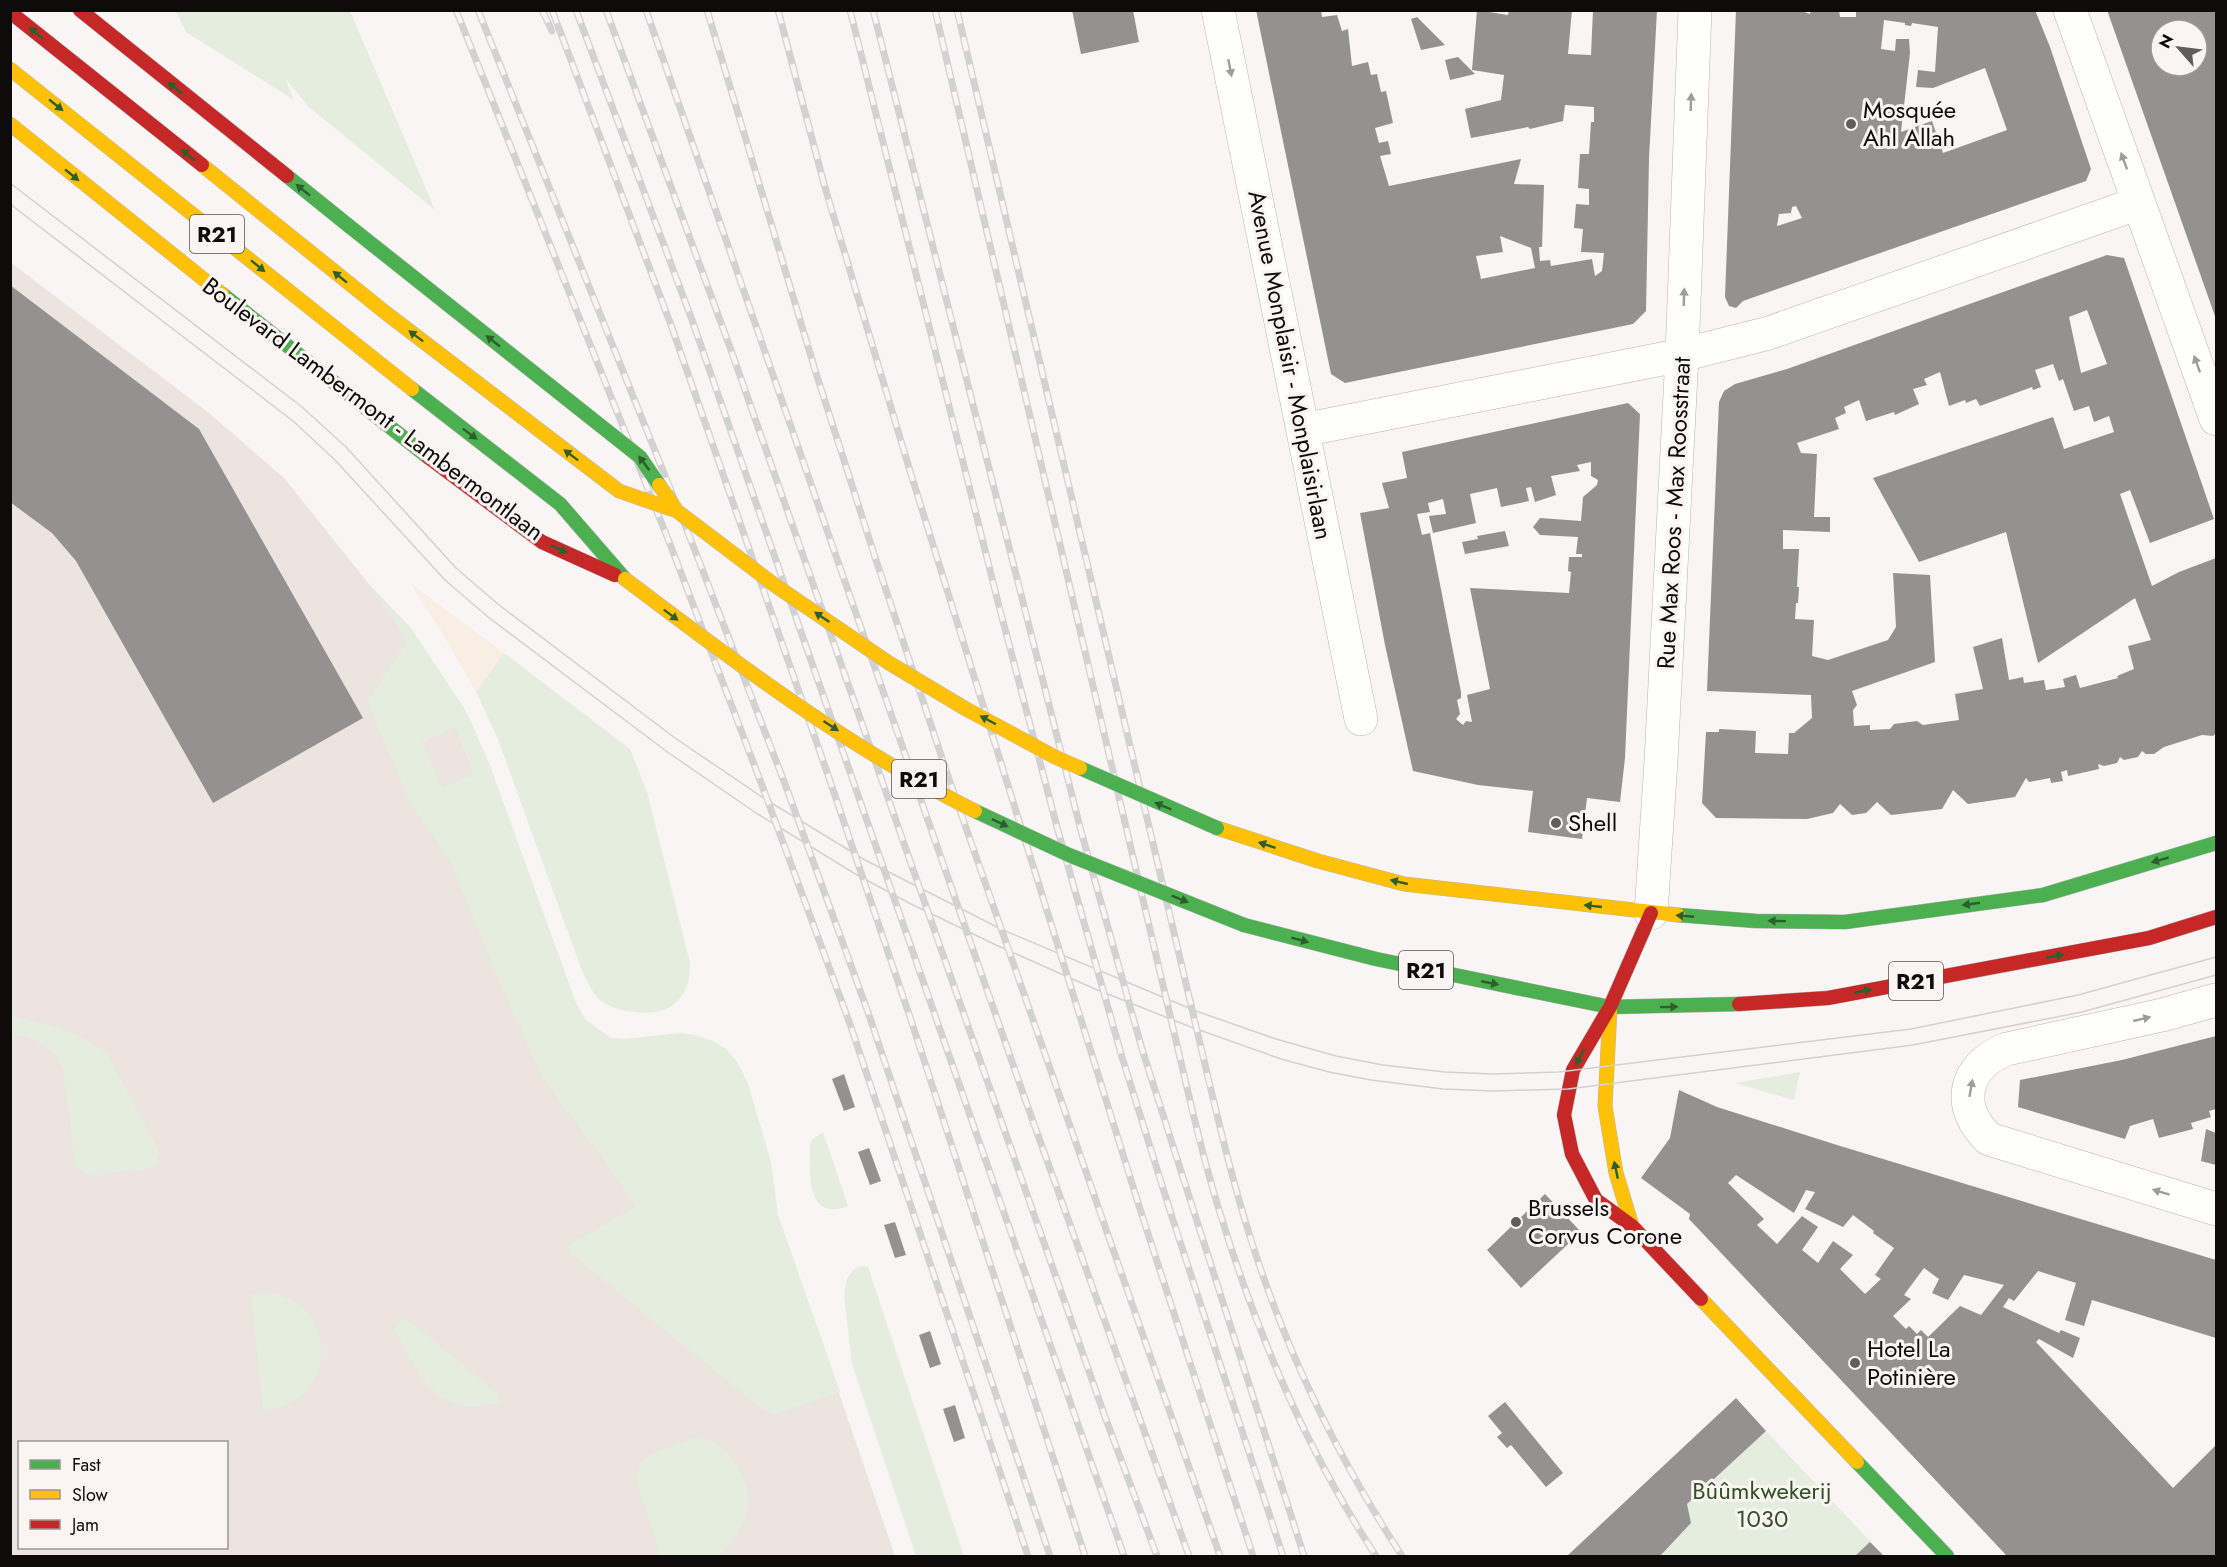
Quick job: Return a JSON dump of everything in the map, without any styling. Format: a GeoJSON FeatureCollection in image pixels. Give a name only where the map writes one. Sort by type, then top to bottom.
{"type":"FeatureCollection","features":[{"type":"Feature","properties":{"kind":"main road"},"geometry":{"type":"LineString","coordinates":[[80,10],[640,457],[677,511]]}},
{"type":"Feature","properties":{"kind":"main road","name":"R21"},"geometry":{"type":"LineString","coordinates":[[10,12],[386,314],[619,491],[677,511],[776,586],[889,663],[966,709],[1055,757],[1217,828],[1318,861],[1404,884],[1651,913],[1756,921],[1845,922],[2043,895],[2217,843]]}},
{"type":"Feature","properties":{"kind":"main road","name":"R21"},"geometry":{"type":"LineString","coordinates":[[10,69],[423,398],[560,504],[625,579]]}},
{"type":"Feature","properties":{"kind":"main road","name":"Boulevard Lambermont - Lambermontlaan"},"geometry":{"type":"LineString","coordinates":[[10,124],[155,242],[459,481],[542,542],[625,579],[761,681],[866,749],[969,808],[1064,853],[1244,925],[1376,959],[1610,1007],[1711,1006],[1828,998],[2149,938],[2217,917]]}},
{"type":"Feature","properties":{"kind":"main road","name":"Rue Max Roos - Max Roosstraat"},"geometry":{"type":"LineString","coordinates":[[1610,1007],[1651,913]]}},
{"type":"Feature","properties":{"kind":"main road"},"geometry":{"type":"LineString","coordinates":[[1610,1007],[1573,1071],[1564,1115],[1572,1154],[1596,1200],[1632,1226],[1947,1557]]}},
{"type":"Feature","properties":{"kind":"main road"},"geometry":{"type":"LineString","coordinates":[[1610,1007],[1605,1106],[1616,1173],[1632,1226]]}},
{"type":"Feature","properties":{"kind":"street","name":"Avenue Monplaisir - Monplaisirlaan"},"geometry":{"type":"LineString","coordinates":[[1218,10],[1361,719]]}},
{"type":"Feature","properties":{"kind":"street","name":"Rue Max Roos - Max Roosstraat"},"geometry":{"type":"LineString","coordinates":[[1651,913],[1682,355],[1695,10]]}},
{"type":"Feature","properties":{"kind":"street"},"geometry":{"type":"LineString","coordinates":[[2070,10],[2217,419]]}},
{"type":"Feature","properties":{"kind":"street"},"geometry":{"type":"LineString","coordinates":[[1303,430],[1682,355],[1768,333],[2139,202]]}},
{"type":"Feature","properties":{"kind":"street"},"geometry":{"type":"LineString","coordinates":[[2217,1000],[2162,1015],[2007,1049],[1986,1059],[1974,1075],[1969,1085],[1969,1102],[1978,1129],[1989,1139],[2217,1209]]}},
{"type":"Feature","properties":{"kind":"shaded area"},"geometry":{"type":"Polygon","coordinates":[[[10,262],[209,413],[285,479],[369,584],[408,640],[456,727],[594,1086],[765,1178],[895,1556],[11,1556],[10,262]]]}},
{"type":"Feature","properties":{"kind":"shaded area"},"geometry":{"type":"Polygon","coordinates":[[[411,584],[504,653],[476,692],[443,634],[411,584]]]}},
{"type":"Feature","properties":{"kind":"green space"},"geometry":{"type":"Polygon","coordinates":[[[176,11],[350,11],[435,210],[309,107],[285,78],[294,100],[186,32],[176,11]]]}},
{"type":"Feature","properties":{"kind":"green space"},"geometry":{"type":"Polygon","coordinates":[[[369,584],[411,628],[466,711],[489,763],[576,1003],[586,1020],[611,1038],[624,1039],[680,1033],[695,1035],[713,1041],[726,1049],[738,1063],[748,1084],[771,1162],[778,1215],[840,1392],[779,1413],[774,1414],[763,1410],[569,1252],[569,1247],[575,1241],[635,1207],[618,1179],[543,1079],[503,990],[450,861],[411,804],[367,702],[408,640],[369,584]],[[456,727],[422,742],[442,788],[474,774],[456,727]]]}},
{"type":"Feature","properties":{"kind":"green space"},"geometry":{"type":"Polygon","coordinates":[[[504,653],[630,749],[647,792],[690,963],[689,979],[685,990],[670,1007],[643,1013],[623,1010],[605,1004],[589,986],[498,739],[476,692],[504,653]]]}},
{"type":"Feature","properties":{"kind":"green space"},"geometry":{"type":"Polygon","coordinates":[[[11,1015],[75,1034],[108,1055],[160,1154],[154,1167],[92,1176],[81,1171],[75,1161],[63,1068],[42,1044],[27,1037],[11,1036],[11,1015]]]}},
{"type":"Feature","properties":{"kind":"green space"},"geometry":{"type":"Polygon","coordinates":[[[1800,1072],[1794,1100],[1735,1083],[1800,1072]]]}},
{"type":"Feature","properties":{"kind":"green space"},"geometry":{"type":"Polygon","coordinates":[[[823,1132],[848,1206],[834,1209],[824,1207],[817,1201],[813,1192],[810,1145],[812,1140],[823,1132]]]}},
{"type":"Feature","properties":{"kind":"green space"},"geometry":{"type":"Polygon","coordinates":[[[868,1267],[964,1556],[916,1556],[852,1364],[844,1295],[847,1279],[855,1268],[868,1267]]]}},
{"type":"Feature","properties":{"kind":"green space"},"geometry":{"type":"Polygon","coordinates":[[[264,1293],[289,1299],[307,1312],[318,1330],[322,1350],[318,1371],[307,1389],[289,1404],[263,1411],[251,1294],[264,1293]]]}},
{"type":"Feature","properties":{"kind":"green space"},"geometry":{"type":"Polygon","coordinates":[[[405,1319],[498,1394],[499,1402],[478,1406],[460,1405],[445,1399],[433,1390],[413,1363],[395,1331],[397,1323],[405,1319]]]}},
{"type":"Feature","properties":{"kind":"green space","name":"Bûûmkwekerij 1030"},"geometry":{"type":"Polygon","coordinates":[[[1766,1431],[1884,1556],[1659,1555],[1691,1523],[1687,1504],[1766,1431]]]}},
{"type":"Feature","properties":{"kind":"green space"},"geometry":{"type":"Polygon","coordinates":[[[697,1437],[709,1440],[720,1447],[737,1465],[747,1489],[749,1502],[747,1514],[739,1531],[718,1556],[661,1556],[636,1481],[637,1473],[642,1462],[651,1454],[697,1437]]]}},
{"type":"Feature","properties":{"kind":"building"},"geometry":{"type":"Polygon","coordinates":[[[1072,10],[1133,10],[1139,42],[1081,54],[1072,10]]]}},
{"type":"Feature","properties":{"kind":"building"},"geometry":{"type":"Polygon","coordinates":[[[1256,10],[1321,10],[1322,17],[1337,15],[1342,31],[1348,29],[1352,66],[1368,62],[1371,75],[1377,74],[1381,92],[1386,91],[1393,123],[1375,128],[1379,143],[1388,141],[1391,154],[1380,156],[1389,186],[1521,159],[1514,184],[1544,185],[1540,261],[1550,260],[1551,266],[1592,259],[1595,276],[1602,271],[1604,253],[1581,252],[1583,229],[1574,228],[1576,204],[1589,205],[1589,189],[1578,188],[1580,154],[1589,154],[1594,107],[1565,105],[1563,121],[1530,129],[1528,127],[1471,138],[1465,109],[1501,100],[1504,75],[1472,70],[1477,10],[1508,15],[1509,10],[1572,10],[1568,54],[1591,55],[1593,10],[1657,10],[1649,158],[1646,311],[1633,324],[1345,383],[1331,374],[1256,10]],[[1500,236],[1503,252],[1476,256],[1481,279],[1535,268],[1531,248],[1500,236]]]}},
{"type":"Feature","properties":{"kind":"building"},"geometry":{"type":"Polygon","coordinates":[[[1736,10],[1799,10],[1810,14],[1811,10],[1839,10],[1840,17],[1856,17],[1856,10],[2035,10],[2050,47],[2091,169],[2086,181],[1743,301],[1736,308],[1729,306],[1725,297],[1736,10]],[[1884,20],[1881,49],[1895,51],[1896,39],[1909,39],[1910,53],[1901,132],[1932,121],[1943,153],[2007,130],[1985,68],[1933,88],[1916,87],[1918,70],[1935,72],[1938,27],[1912,23],[1911,26],[1884,20]],[[1796,206],[1792,207],[1791,213],[1779,214],[1777,226],[1802,218],[1796,206]]]}},
{"type":"Feature","properties":{"kind":"building"},"geometry":{"type":"Polygon","coordinates":[[[2107,10],[2213,10],[2216,14],[2216,319],[2107,10]]]}},
{"type":"Feature","properties":{"kind":"building"},"geometry":{"type":"Polygon","coordinates":[[[1417,17],[1445,45],[1421,50],[1411,19],[1417,17]]]}},
{"type":"Feature","properties":{"kind":"building"},"geometry":{"type":"Polygon","coordinates":[[[1458,57],[1475,74],[1450,80],[1445,60],[1458,57]]]}},
{"type":"Feature","properties":{"kind":"building"},"geometry":{"type":"Polygon","coordinates":[[[2107,255],[2124,258],[2214,519],[2150,543],[2130,490],[2120,494],[2152,586],[2179,572],[2216,558],[2216,733],[2213,736],[2202,735],[2164,747],[2154,754],[2146,754],[2142,751],[2138,757],[2124,760],[2120,757],[2117,763],[2104,766],[2098,764],[2099,769],[2068,776],[2067,770],[2061,772],[2063,781],[2051,783],[2050,778],[2029,782],[2026,778],[2015,797],[1968,804],[1953,790],[1942,809],[1891,815],[1877,802],[1866,813],[1852,815],[1840,804],[1833,813],[1807,819],[1716,818],[1702,803],[1706,732],[1719,732],[1719,729],[1756,731],[1755,753],[1788,754],[1789,733],[1794,733],[1812,718],[1811,695],[1707,691],[1719,402],[1724,391],[1735,384],[1787,369],[2107,255]],[[2087,310],[2069,317],[2081,373],[2107,364],[2087,310]],[[2053,364],[2035,370],[2041,387],[2033,390],[2032,387],[1980,406],[1976,399],[1949,406],[1940,372],[1924,379],[1927,385],[1913,389],[1919,404],[1895,415],[1894,412],[1866,421],[1859,400],[1844,407],[1846,413],[1835,418],[1839,429],[1797,443],[1801,453],[1817,454],[1814,517],[1830,517],[1830,532],[1783,530],[1783,549],[1799,549],[1797,587],[1799,587],[1795,619],[1814,620],[1812,656],[1828,660],[1888,640],[1896,627],[1893,573],[1930,575],[1935,662],[1852,691],[1857,705],[1853,710],[1854,726],[1870,725],[1870,730],[1890,729],[1894,724],[1917,721],[1923,725],[1959,720],[1955,694],[1983,689],[1973,647],[2002,638],[2009,680],[2023,677],[2024,683],[2044,680],[2046,690],[2065,687],[2063,679],[2076,675],[2080,688],[2118,678],[2117,676],[2134,669],[2128,646],[2151,640],[2135,598],[2038,663],[2006,532],[1919,562],[1873,478],[2053,417],[2064,449],[2114,432],[2109,416],[2094,422],[2089,406],[2074,411],[2063,379],[2059,381],[2053,364]]]}},
{"type":"Feature","properties":{"kind":"building"},"geometry":{"type":"Polygon","coordinates":[[[10,285],[199,429],[363,718],[213,803],[76,561],[52,533],[10,502],[10,285]]]}},
{"type":"Feature","properties":{"kind":"building"},"geometry":{"type":"Polygon","coordinates":[[[1628,403],[1640,414],[1625,758],[1620,802],[1587,798],[1582,839],[1528,832],[1533,791],[1478,785],[1413,771],[1385,645],[1360,513],[1389,508],[1382,483],[1407,478],[1402,452],[1628,403]],[[1591,462],[1577,465],[1580,471],[1551,476],[1556,495],[1535,502],[1531,487],[1526,488],[1529,501],[1501,507],[1497,488],[1470,494],[1476,523],[1433,533],[1429,516],[1446,514],[1443,499],[1428,503],[1430,512],[1417,514],[1422,535],[1430,533],[1461,692],[1461,698],[1457,700],[1460,714],[1456,719],[1463,725],[1466,721],[1472,722],[1467,695],[1490,689],[1470,588],[1569,593],[1571,572],[1568,571],[1569,557],[1582,557],[1582,554],[1576,554],[1578,537],[1540,535],[1533,527],[1540,518],[1581,521],[1583,497],[1597,485],[1598,480],[1591,476],[1591,462]]]}},
{"type":"Feature","properties":{"kind":"building"},"geometry":{"type":"Polygon","coordinates":[[[1505,531],[1509,546],[1465,554],[1462,542],[1478,539],[1477,536],[1505,531]]]}},
{"type":"Feature","properties":{"kind":"building"},"geometry":{"type":"Polygon","coordinates":[[[2216,1036],[2216,1109],[2209,1111],[2211,1117],[2191,1123],[2193,1129],[2159,1138],[2153,1119],[2130,1126],[2125,1139],[2018,1107],[2020,1080],[2122,1060],[2216,1036]]]}},
{"type":"Feature","properties":{"kind":"building"},"geometry":{"type":"Polygon","coordinates":[[[844,1074],[855,1107],[844,1111],[832,1079],[844,1074]]]}},
{"type":"Feature","properties":{"kind":"building"},"geometry":{"type":"Polygon","coordinates":[[[1679,1090],[1717,1107],[1837,1145],[2216,1260],[2216,1338],[2092,1300],[2084,1326],[2065,1320],[2076,1283],[2038,1271],[2014,1301],[2009,1298],[2003,1307],[2059,1333],[2061,1330],[2080,1338],[2073,1358],[2039,1339],[2036,1342],[2173,1488],[2216,1445],[2216,1556],[2007,1556],[1689,1219],[1690,1214],[1641,1178],[1670,1138],[1679,1090]],[[1736,1175],[1728,1183],[1764,1219],[1757,1225],[1777,1244],[1802,1216],[1818,1227],[1802,1250],[1818,1263],[1833,1241],[1853,1255],[1840,1269],[1865,1294],[1881,1279],[1875,1275],[1894,1248],[1853,1215],[1843,1227],[1805,1209],[1815,1192],[1806,1190],[1794,1213],[1736,1175]],[[1924,1268],[1904,1295],[1911,1299],[1893,1316],[1906,1329],[1909,1326],[1917,1334],[1921,1330],[1928,1337],[1960,1306],[1981,1315],[2004,1285],[1964,1275],[1948,1300],[1932,1293],[1939,1279],[1924,1268]]]}},
{"type":"Feature","properties":{"kind":"building"},"geometry":{"type":"Polygon","coordinates":[[[2206,1129],[2216,1133],[2216,1165],[2201,1161],[2206,1129]]]}},
{"type":"Feature","properties":{"kind":"building"},"geometry":{"type":"Polygon","coordinates":[[[869,1148],[881,1181],[870,1185],[858,1152],[869,1148]]]}},
{"type":"Feature","properties":{"kind":"building"},"geometry":{"type":"Polygon","coordinates":[[[1545,1194],[1581,1232],[1521,1288],[1487,1250],[1545,1194]]]}},
{"type":"Feature","properties":{"kind":"building"},"geometry":{"type":"Polygon","coordinates":[[[895,1222],[906,1255],[895,1258],[884,1225],[895,1222]]]}},
{"type":"Feature","properties":{"kind":"building"},"geometry":{"type":"Polygon","coordinates":[[[930,1331],[941,1364],[930,1368],[919,1335],[930,1331]]]}},
{"type":"Feature","properties":{"kind":"building"},"geometry":{"type":"Polygon","coordinates":[[[1736,1398],[1766,1431],[1687,1504],[1691,1523],[1660,1556],[1567,1556],[1736,1398]]]}},
{"type":"Feature","properties":{"kind":"building"},"geometry":{"type":"Polygon","coordinates":[[[1505,1402],[1563,1473],[1546,1487],[1511,1445],[1507,1448],[1497,1437],[1502,1433],[1488,1416],[1505,1402]]]}},
{"type":"Feature","properties":{"kind":"building"},"geometry":{"type":"Polygon","coordinates":[[[955,1405],[965,1438],[954,1442],[943,1409],[955,1405]]]}},
{"type":"Feature","properties":{"kind":"building"},"geometry":{"type":"Polygon","coordinates":[[[1870,1542],[1884,1556],[1855,1556],[1870,1542]]]}},
{"type":"Feature","properties":{"kind":"tram line"},"geometry":{"type":"LineString","coordinates":[[10,183],[302,407],[346,447],[456,568],[499,605],[675,738],[765,799],[865,860],[1003,930],[1196,1011],[1276,1039],[1336,1056],[1383,1065],[1445,1072],[1493,1074],[1559,1072],[1911,1029],[2078,995],[2216,957]]}},
{"type":"Feature","properties":{"kind":"tram line"},"geometry":{"type":"LineString","coordinates":[[10,204],[293,421],[335,460],[445,580],[488,617],[666,751],[756,813],[857,875],[996,945],[1095,989],[1281,1059],[1371,1080],[1443,1089],[1493,1091],[1568,1089],[1913,1045],[2082,1012],[2216,975]]}},
{"type":"Feature","properties":{"kind":"railway"},"geometry":{"type":"LineString","coordinates":[[456,10],[670,544],[760,780],[850,1024],[1028,1556]]}},
{"type":"Feature","properties":{"kind":"railway"},"geometry":{"type":"LineString","coordinates":[[478,10],[694,548],[785,784],[869,1015],[1050,1556]]}},
{"type":"Feature","properties":{"kind":"railway"},"geometry":{"type":"LineString","coordinates":[[542,10],[552,31]]}},
{"type":"Feature","properties":{"kind":"railway"},"geometry":{"type":"LineString","coordinates":[[552,10],[671,325],[828,775],[910,1017],[1085,1556]]}},
{"type":"Feature","properties":{"kind":"railway"},"geometry":{"type":"LineString","coordinates":[[576,10],[692,320],[1124,1556]]}},
{"type":"Feature","properties":{"kind":"railway"},"geometry":{"type":"LineString","coordinates":[[606,10],[731,350],[1104,1414],[1157,1556]]}},
{"type":"Feature","properties":{"kind":"railway"},"geometry":{"type":"LineString","coordinates":[[646,10],[1025,1099],[1189,1556]]}},
{"type":"Feature","properties":{"kind":"railway"},"geometry":{"type":"LineString","coordinates":[[707,10],[816,373],[875,557],[949,779],[1220,1556]]}},
{"type":"Feature","properties":{"kind":"railway"},"geometry":{"type":"LineString","coordinates":[[778,10],[824,184],[910,471],[1140,1209],[1253,1556]]}},
{"type":"Feature","properties":{"kind":"railway"},"geometry":{"type":"LineString","coordinates":[[850,10],[999,606],[1057,827],[1122,1057],[1283,1556]]}},
{"type":"Feature","properties":{"kind":"railway"},"geometry":{"type":"LineString","coordinates":[[873,10],[1081,831],[1142,1049],[1304,1556]]}},
{"type":"Feature","properties":{"kind":"railway"},"geometry":{"type":"LineString","coordinates":[[935,10],[1212,1187],[1247,1295],[1284,1386],[1326,1473],[1376,1556]]}},
{"type":"Feature","properties":{"kind":"railway"},"geometry":{"type":"LineString","coordinates":[[957,10],[1207,1073],[1241,1205],[1268,1290],[1300,1369],[1337,1446],[1402,1556]]}},
{"type":"Feature","properties":{"kind":"traffic: fast"},"geometry":{"type":"LineString","coordinates":[[287,176],[349,226]]}},
{"type":"Feature","properties":{"kind":"traffic: fast"},"geometry":{"type":"LineString","coordinates":[[349,226],[640,457],[659,485]]}},
{"type":"Feature","properties":{"kind":"traffic: fast"},"geometry":{"type":"LineString","coordinates":[[222,294],[428,457]]}},
{"type":"Feature","properties":{"kind":"traffic: fast"},"geometry":{"type":"LineString","coordinates":[[412,389],[560,504],[625,579]]}},
{"type":"Feature","properties":{"kind":"traffic: fast"},"geometry":{"type":"LineString","coordinates":[[1080,768],[1217,828]]}},
{"type":"Feature","properties":{"kind":"traffic: fast"},"geometry":{"type":"LineString","coordinates":[[975,811],[1069,855],[1244,925]]}},
{"type":"Feature","properties":{"kind":"traffic: fast"},"geometry":{"type":"LineString","coordinates":[[1678,915],[1756,921],[1845,922],[2043,895],[2216,843]]}},
{"type":"Feature","properties":{"kind":"traffic: fast"},"geometry":{"type":"LineString","coordinates":[[1244,925],[1376,959],[1610,1007],[1739,1004]]}},
{"type":"Feature","properties":{"kind":"traffic: fast"},"geometry":{"type":"LineString","coordinates":[[1857,1462],[1947,1556]]}},
{"type":"Feature","properties":{"kind":"traffic: slow"},"geometry":{"type":"LineString","coordinates":[[10,69],[412,389]]}},
{"type":"Feature","properties":{"kind":"traffic: slow"},"geometry":{"type":"LineString","coordinates":[[10,124],[222,294]]}},
{"type":"Feature","properties":{"kind":"traffic: slow"},"geometry":{"type":"LineString","coordinates":[[202,165],[386,313]]}},
{"type":"Feature","properties":{"kind":"traffic: slow"},"geometry":{"type":"LineString","coordinates":[[386,313],[619,491],[677,511]]}},
{"type":"Feature","properties":{"kind":"traffic: slow"},"geometry":{"type":"LineString","coordinates":[[659,485],[677,511],[776,586],[889,663],[966,709],[1080,768]]}},
{"type":"Feature","properties":{"kind":"traffic: slow"},"geometry":{"type":"LineString","coordinates":[[625,579],[795,703],[883,760],[975,811]]}},
{"type":"Feature","properties":{"kind":"traffic: slow"},"geometry":{"type":"LineString","coordinates":[[1217,828],[1318,861],[1404,884],[1678,915]]}},
{"type":"Feature","properties":{"kind":"traffic: slow"},"geometry":{"type":"LineString","coordinates":[[1610,1009],[1605,1106],[1616,1173],[1632,1226]]}},
{"type":"Feature","properties":{"kind":"traffic: slow"},"geometry":{"type":"LineString","coordinates":[[1701,1299],[1857,1462]]}},
{"type":"Feature","properties":{"kind":"traffic: jam"},"geometry":{"type":"LineString","coordinates":[[80,10],[287,176]]}},
{"type":"Feature","properties":{"kind":"traffic: jam"},"geometry":{"type":"LineString","coordinates":[[10,12],[202,165]]}},
{"type":"Feature","properties":{"kind":"traffic: jam"},"geometry":{"type":"LineString","coordinates":[[428,457],[542,542],[615,575]]}},
{"type":"Feature","properties":{"kind":"traffic: jam"},"geometry":{"type":"LineString","coordinates":[[1651,913],[1610,1007],[1573,1070],[1564,1115],[1572,1154],[1596,1200],[1632,1226],[1701,1299]]}},
{"type":"Feature","properties":{"kind":"traffic: jam"},"geometry":{"type":"LineString","coordinates":[[1739,1004],[1828,998],[2149,938],[2216,917]]}},
{"type":"Feature","properties":{"kind":"place","name":"Mosquée Ahl Allah"},"geometry":{"type":"Point","coordinates":[1851,124]}},
{"type":"Feature","properties":{"kind":"place","name":"Shell"},"geometry":{"type":"Point","coordinates":[1556,823]}},
{"type":"Feature","properties":{"kind":"place","name":"Brussels Corvus Corone"},"geometry":{"type":"Point","coordinates":[1516,1222]}},
{"type":"Feature","properties":{"kind":"place","name":"Hotel La Potinière"},"geometry":{"type":"Point","coordinates":[1855,1363]}}]}
